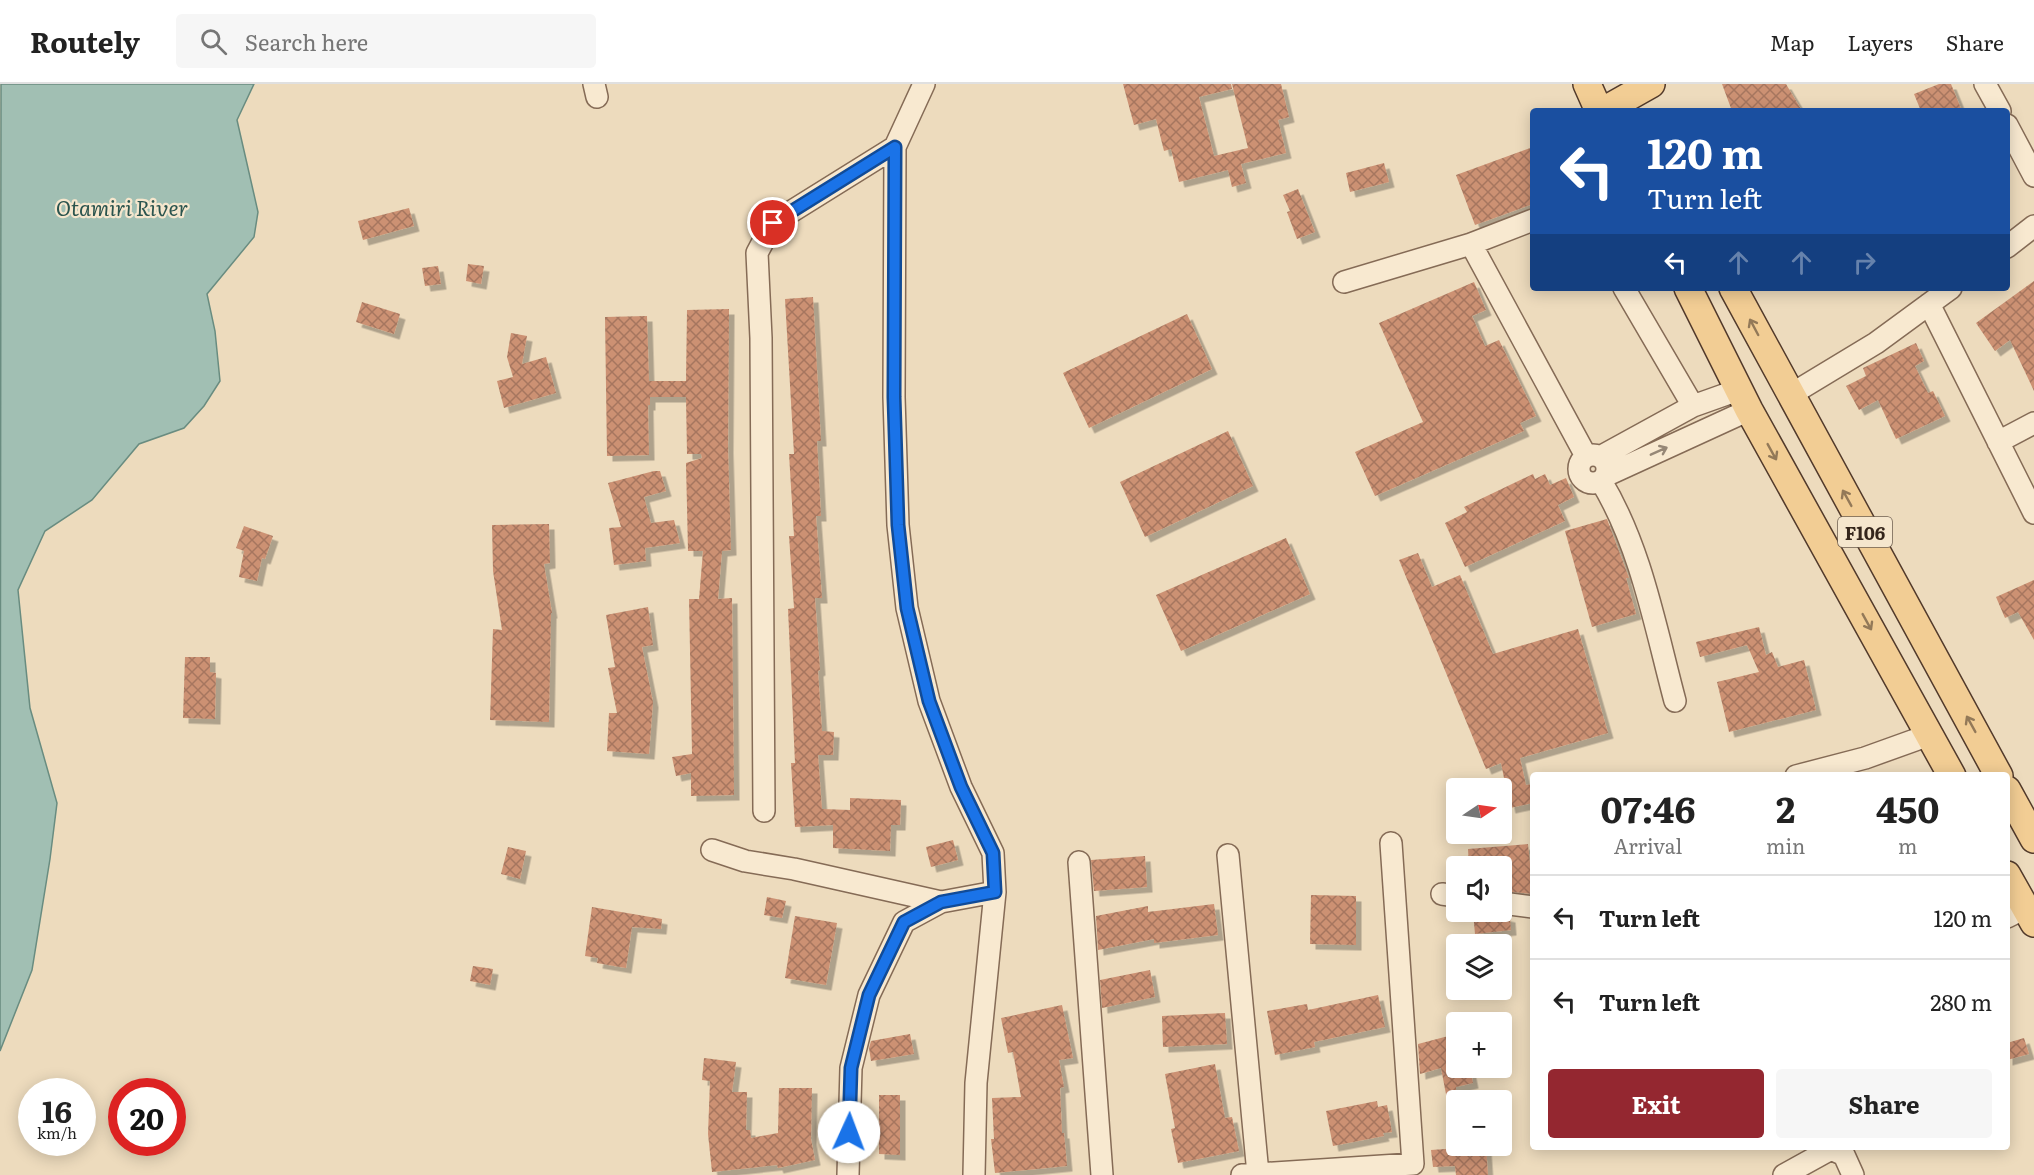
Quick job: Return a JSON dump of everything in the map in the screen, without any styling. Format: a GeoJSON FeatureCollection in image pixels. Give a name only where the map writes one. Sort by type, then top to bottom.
{"type":"FeatureCollection","features":[{"type":"Feature","properties":{"kind":"main road"},"geometry":{"type":"LineString","coordinates":[[1587,84],[1599,108]]}},
{"type":"Feature","properties":{"kind":"main road"},"geometry":{"type":"LineString","coordinates":[[1607,108],[1637,94]]}},
{"type":"Feature","properties":{"kind":"main road","name":"F106"},"geometry":{"type":"LineString","coordinates":[[1690,291],[1744,400],[1950,772]]}},
{"type":"Feature","properties":{"kind":"main road","name":"F106"},"geometry":{"type":"LineString","coordinates":[[1735,291],[1997,772]]}},
{"type":"Feature","properties":{"kind":"main road"},"geometry":{"type":"LineString","coordinates":[[2010,795],[2034,839]]}},
{"type":"Feature","properties":{"kind":"main road"},"geometry":{"type":"LineString","coordinates":[[2010,883],[2022,916]]}},
{"type":"Feature","properties":{"kind":"street"},"geometry":{"type":"LineString","coordinates":[[924,84],[895,147],[894,408],[898,525],[907,608],[929,701],[961,787],[993,853],[995,892],[976,1083],[974,1175]]}},
{"type":"Feature","properties":{"kind":"street"},"geometry":{"type":"LineString","coordinates":[[1985,84],[1998,108]]}},
{"type":"Feature","properties":{"kind":"street"},"geometry":{"type":"LineString","coordinates":[[2010,131],[2034,176]]}},
{"type":"Feature","properties":{"kind":"street"},"geometry":{"type":"LineString","coordinates":[[764,812],[761,338],[757,253],[773,223],[895,147]]}},
{"type":"Feature","properties":{"kind":"street"},"geometry":{"type":"LineString","coordinates":[[1344,282],[1471,244],[1530,221]]}},
{"type":"Feature","properties":{"kind":"street"},"geometry":{"type":"LineString","coordinates":[[2010,245],[2034,226]]}},
{"type":"Feature","properties":{"kind":"street"},"geometry":{"type":"LineString","coordinates":[[1471,244],[1598,467],[1616,506],[1628,533],[1645,588],[1675,701]]}},
{"type":"Feature","properties":{"kind":"street"},"geometry":{"type":"LineString","coordinates":[[1626,291],[1693,406]]}},
{"type":"Feature","properties":{"kind":"street"},"geometry":{"type":"LineString","coordinates":[[1790,395],[1876,343],[1948,291]]}},
{"type":"Feature","properties":{"kind":"street"},"geometry":{"type":"LineString","coordinates":[[1929,304],[2034,513]]}},
{"type":"Feature","properties":{"kind":"street"},"geometry":{"type":"LineString","coordinates":[[1598,467],[1744,400]]}},
{"type":"Feature","properties":{"kind":"street"},"geometry":{"type":"LineString","coordinates":[[1598,467],[1693,406],[1744,400]]}},
{"type":"Feature","properties":{"kind":"street"},"geometry":{"type":"LineString","coordinates":[[1998,442],[2034,423]]}},
{"type":"Feature","properties":{"kind":"street"},"geometry":{"type":"LineString","coordinates":[[1826,772],[1864,767],[1929,735]]}},
{"type":"Feature","properties":{"kind":"street"},"geometry":{"type":"LineString","coordinates":[[1228,855],[1250,1174],[1413,1164],[1391,843]]}},
{"type":"Feature","properties":{"kind":"street"},"geometry":{"type":"LineString","coordinates":[[712,850],[745,861],[794,869],[941,902]]}},
{"type":"Feature","properties":{"kind":"street"},"geometry":{"type":"LineString","coordinates":[[1079,862],[1102,1175]]}},
{"type":"Feature","properties":{"kind":"street"},"geometry":{"type":"LineString","coordinates":[[848,1175],[851,1068],[869,995],[904,922],[941,902],[995,892]]}},
{"type":"Feature","properties":{"kind":"street"},"geometry":{"type":"LineString","coordinates":[[1512,904],[1530,907]]}},
{"type":"Feature","properties":{"kind":"street"},"geometry":{"type":"LineString","coordinates":[[1784,1175],[1829,1150]]}},
{"type":"Feature","properties":{"kind":"street"},"geometry":{"type":"LineString","coordinates":[[1833,1150],[1844,1155],[1853,1175]]}},
{"type":"Feature","properties":{"kind":"water","name":"Otamiri River"},"geometry":{"type":"Polygon","coordinates":[[[1,84],[254,84],[237,120],[258,212],[254,237],[207,294],[215,331],[220,381],[204,406],[184,428],[139,444],[92,500],[45,531],[18,590],[30,708],[57,803],[32,970],[0,1051],[1,84]]]}},
{"type":"Feature","properties":{"kind":"building"},"geometry":{"type":"Polygon","coordinates":[[[1123,84],[1231,84],[1232,89],[1199,97],[1214,156],[1248,148],[1232,84],[1281,84],[1289,117],[1278,120],[1286,153],[1241,164],[1246,183],[1232,187],[1228,170],[1179,182],[1171,149],[1164,151],[1156,119],[1134,125],[1123,84]]]}},
{"type":"Feature","properties":{"kind":"building"},"geometry":{"type":"Polygon","coordinates":[[[1722,84],[1786,84],[1800,108],[1731,108],[1722,84]]]}},
{"type":"Feature","properties":{"kind":"building"},"geometry":{"type":"Polygon","coordinates":[[[1939,84],[1951,84],[1961,108],[1920,108],[1914,94],[1939,84]]]}},
{"type":"Feature","properties":{"kind":"building"},"geometry":{"type":"Polygon","coordinates":[[[1530,148],[1530,205],[1475,225],[1456,175],[1530,148]]]}},
{"type":"Feature","properties":{"kind":"building"},"geometry":{"type":"Polygon","coordinates":[[[1384,163],[1389,182],[1350,192],[1346,173],[1384,163]]]}},
{"type":"Feature","properties":{"kind":"building"},"geometry":{"type":"Polygon","coordinates":[[[1298,189],[1315,232],[1297,239],[1287,212],[1290,211],[1283,195],[1298,189]]]}},
{"type":"Feature","properties":{"kind":"building"},"geometry":{"type":"Polygon","coordinates":[[[409,208],[414,226],[363,240],[358,221],[409,208]]]}},
{"type":"Feature","properties":{"kind":"building"},"geometry":{"type":"Polygon","coordinates":[[[468,264],[484,266],[481,284],[466,281],[468,264]]]}},
{"type":"Feature","properties":{"kind":"building"},"geometry":{"type":"Polygon","coordinates":[[[438,266],[441,284],[425,286],[422,268],[438,266]]]}},
{"type":"Feature","properties":{"kind":"building"},"geometry":{"type":"Polygon","coordinates":[[[2034,281],[2034,391],[2010,340],[1995,351],[1976,323],[2034,281]]]}},
{"type":"Feature","properties":{"kind":"building"},"geometry":{"type":"Polygon","coordinates":[[[1474,282],[1486,310],[1472,316],[1485,346],[1499,340],[1536,416],[1520,423],[1524,431],[1375,496],[1355,452],[1423,422],[1379,323],[1474,282]]]}},
{"type":"Feature","properties":{"kind":"building"},"geometry":{"type":"Polygon","coordinates":[[[813,297],[821,441],[817,441],[821,516],[816,516],[822,598],[815,598],[820,670],[818,671],[822,731],[834,732],[833,755],[818,755],[822,809],[850,810],[850,798],[901,800],[900,825],[891,825],[890,851],[833,848],[833,825],[795,827],[791,763],[795,763],[788,609],[794,608],[789,536],[794,536],[789,454],[794,454],[785,299],[813,297]]]}},
{"type":"Feature","properties":{"kind":"building"},"geometry":{"type":"Polygon","coordinates":[[[362,302],[400,314],[394,334],[356,322],[362,302]]]}},
{"type":"Feature","properties":{"kind":"building"},"geometry":{"type":"Polygon","coordinates":[[[729,309],[728,448],[731,550],[722,551],[718,599],[732,598],[734,795],[691,796],[691,773],[676,776],[672,757],[692,754],[689,599],[699,599],[703,551],[688,551],[686,463],[702,458],[701,454],[687,454],[686,397],[650,397],[650,405],[648,405],[649,455],[607,456],[605,317],[647,316],[649,381],[686,381],[687,310],[729,309]]]}},
{"type":"Feature","properties":{"kind":"building"},"geometry":{"type":"Polygon","coordinates":[[[1187,314],[1212,369],[1089,428],[1063,373],[1187,314]]]}},
{"type":"Feature","properties":{"kind":"building"},"geometry":{"type":"Polygon","coordinates":[[[511,333],[527,336],[522,364],[546,357],[556,393],[504,408],[497,381],[513,377],[507,357],[511,333]]]}},
{"type":"Feature","properties":{"kind":"building"},"geometry":{"type":"Polygon","coordinates":[[[1916,343],[1924,361],[1915,366],[1928,393],[1933,391],[1945,416],[1896,439],[1878,400],[1859,410],[1846,386],[1866,376],[1863,368],[1916,343]]]}},
{"type":"Feature","properties":{"kind":"building"},"geometry":{"type":"Polygon","coordinates":[[[1228,431],[1253,486],[1145,537],[1120,482],[1228,431]]]}},
{"type":"Feature","properties":{"kind":"building"},"geometry":{"type":"Polygon","coordinates":[[[660,471],[666,491],[644,497],[651,523],[674,520],[680,543],[645,548],[646,561],[614,565],[609,528],[621,527],[608,483],[660,471]]]}},
{"type":"Feature","properties":{"kind":"building"},"geometry":{"type":"Polygon","coordinates":[[[1533,474],[1535,479],[1545,474],[1550,485],[1566,478],[1574,497],[1558,505],[1565,521],[1465,567],[1445,523],[1467,512],[1464,507],[1533,474]]]}},
{"type":"Feature","properties":{"kind":"building"},"geometry":{"type":"Polygon","coordinates":[[[1607,519],[1629,578],[1626,578],[1636,614],[1592,627],[1565,531],[1607,519]]]}},
{"type":"Feature","properties":{"kind":"building"},"geometry":{"type":"Polygon","coordinates":[[[549,524],[550,563],[544,564],[552,613],[549,722],[490,720],[493,629],[502,630],[493,571],[492,525],[549,524]]]}},
{"type":"Feature","properties":{"kind":"building"},"geometry":{"type":"Polygon","coordinates":[[[244,526],[273,536],[265,559],[262,558],[257,581],[239,577],[244,551],[236,548],[244,526]]]}},
{"type":"Feature","properties":{"kind":"building"},"geometry":{"type":"Polygon","coordinates":[[[1286,538],[1310,594],[1181,651],[1156,595],[1286,538]]]}},
{"type":"Feature","properties":{"kind":"building"},"geometry":{"type":"Polygon","coordinates":[[[1418,553],[1432,587],[1460,575],[1493,654],[1578,629],[1608,733],[1520,758],[1526,785],[1530,784],[1530,804],[1512,808],[1512,778],[1504,778],[1501,763],[1486,769],[1399,560],[1418,553]]]}},
{"type":"Feature","properties":{"kind":"building"},"geometry":{"type":"Polygon","coordinates":[[[2034,580],[2034,640],[2018,612],[2005,618],[1996,597],[2034,580]]]}},
{"type":"Feature","properties":{"kind":"building"},"geometry":{"type":"Polygon","coordinates":[[[648,607],[653,645],[642,647],[653,702],[649,754],[607,751],[609,713],[617,713],[608,668],[615,667],[606,615],[648,607]]]}},
{"type":"Feature","properties":{"kind":"building"},"geometry":{"type":"Polygon","coordinates":[[[1759,627],[1766,655],[1772,652],[1778,667],[1804,660],[1816,710],[1729,732],[1717,682],[1759,672],[1747,645],[1700,657],[1696,642],[1759,627]]]}},
{"type":"Feature","properties":{"kind":"building"},"geometry":{"type":"Polygon","coordinates":[[[185,657],[210,657],[210,672],[216,673],[215,719],[183,718],[185,657]]]}},
{"type":"Feature","properties":{"kind":"building"},"geometry":{"type":"Polygon","coordinates":[[[953,840],[958,860],[931,867],[926,847],[953,840]]]}},
{"type":"Feature","properties":{"kind":"building"},"geometry":{"type":"Polygon","coordinates":[[[1528,844],[1530,894],[1512,892],[1512,856],[1468,856],[1468,849],[1528,844]]]}},
{"type":"Feature","properties":{"kind":"building"},"geometry":{"type":"Polygon","coordinates":[[[508,847],[526,851],[520,879],[501,874],[508,847]]]}},
{"type":"Feature","properties":{"kind":"building"},"geometry":{"type":"Polygon","coordinates":[[[1145,856],[1147,887],[1094,891],[1091,860],[1145,856]]]}},
{"type":"Feature","properties":{"kind":"building"},"geometry":{"type":"Polygon","coordinates":[[[1311,895],[1356,896],[1356,945],[1310,944],[1311,895]]]}},
{"type":"Feature","properties":{"kind":"building"},"geometry":{"type":"Polygon","coordinates":[[[767,897],[786,901],[782,918],[764,915],[767,897]]]}},
{"type":"Feature","properties":{"kind":"building"},"geometry":{"type":"Polygon","coordinates":[[[1214,904],[1218,935],[1154,943],[1154,939],[1098,950],[1096,916],[1148,906],[1148,912],[1214,904]]]}},
{"type":"Feature","properties":{"kind":"building"},"geometry":{"type":"Polygon","coordinates":[[[592,907],[662,919],[661,929],[632,927],[626,968],[597,963],[598,958],[585,956],[592,907]]]}},
{"type":"Feature","properties":{"kind":"building"},"geometry":{"type":"Polygon","coordinates":[[[795,916],[837,923],[826,985],[785,978],[795,916]]]}},
{"type":"Feature","properties":{"kind":"building"},"geometry":{"type":"Polygon","coordinates":[[[1474,922],[1510,922],[1511,930],[1475,934],[1474,922]]]}},
{"type":"Feature","properties":{"kind":"building"},"geometry":{"type":"Polygon","coordinates":[[[473,966],[493,969],[490,985],[470,981],[473,966]]]}},
{"type":"Feature","properties":{"kind":"building"},"geometry":{"type":"Polygon","coordinates":[[[1150,970],[1155,997],[1102,1008],[1100,980],[1150,970]]]}},
{"type":"Feature","properties":{"kind":"building"},"geometry":{"type":"Polygon","coordinates":[[[1378,995],[1385,1027],[1314,1042],[1315,1047],[1275,1055],[1267,1011],[1307,1004],[1308,1010],[1378,995]]]}},
{"type":"Feature","properties":{"kind":"building"},"geometry":{"type":"Polygon","coordinates":[[[1062,1005],[1073,1058],[1059,1060],[1064,1087],[1060,1088],[1062,1133],[1064,1133],[1067,1166],[995,1173],[991,1139],[994,1139],[992,1098],[1021,1097],[1013,1052],[1008,1053],[1001,1018],[1062,1005]]]}},
{"type":"Feature","properties":{"kind":"building"},"geometry":{"type":"Polygon","coordinates":[[[1225,1013],[1227,1044],[1163,1047],[1162,1016],[1225,1013]]]}},
{"type":"Feature","properties":{"kind":"building"},"geometry":{"type":"Polygon","coordinates":[[[910,1034],[914,1054],[871,1061],[869,1048],[871,1041],[910,1034]]]}},
{"type":"Feature","properties":{"kind":"building"},"geometry":{"type":"Polygon","coordinates":[[[1446,1037],[1446,1078],[1472,1078],[1473,1083],[1456,1087],[1456,1090],[1446,1090],[1446,1094],[1441,1068],[1420,1074],[1418,1044],[1446,1037]]]}},
{"type":"Feature","properties":{"kind":"building"},"geometry":{"type":"Polygon","coordinates":[[[2024,1038],[2029,1054],[2010,1059],[2010,1042],[2024,1038]]]}},
{"type":"Feature","properties":{"kind":"building"},"geometry":{"type":"Polygon","coordinates":[[[704,1058],[736,1062],[732,1092],[747,1092],[746,1130],[750,1130],[751,1138],[778,1133],[779,1088],[812,1088],[811,1139],[815,1160],[778,1168],[777,1165],[712,1172],[708,1134],[710,1081],[702,1080],[704,1058]]]}},
{"type":"Feature","properties":{"kind":"building"},"geometry":{"type":"Polygon","coordinates":[[[1215,1064],[1225,1118],[1232,1117],[1239,1151],[1178,1163],[1171,1129],[1175,1128],[1165,1074],[1215,1064]]]}},
{"type":"Feature","properties":{"kind":"building"},"geometry":{"type":"Polygon","coordinates":[[[879,1095],[900,1095],[900,1155],[879,1154],[879,1095]]]}},
{"type":"Feature","properties":{"kind":"building"},"geometry":{"type":"Polygon","coordinates":[[[1377,1101],[1378,1107],[1387,1105],[1392,1132],[1383,1133],[1384,1136],[1333,1146],[1326,1111],[1377,1101]]]}},
{"type":"Feature","properties":{"kind":"building"},"geometry":{"type":"Polygon","coordinates":[[[1446,1149],[1446,1156],[1487,1156],[1488,1175],[1456,1175],[1455,1166],[1433,1167],[1431,1150],[1446,1149]]]}},
{"type":"Feature","properties":{"kind":"route"},"geometry":{"type":"LineString","coordinates":[[773,223],[895,147],[894,397],[898,525],[907,608],[929,701],[961,787],[993,853],[995,892],[941,902],[904,922],[892,944],[869,995],[851,1068],[849,1132]]}}]}
